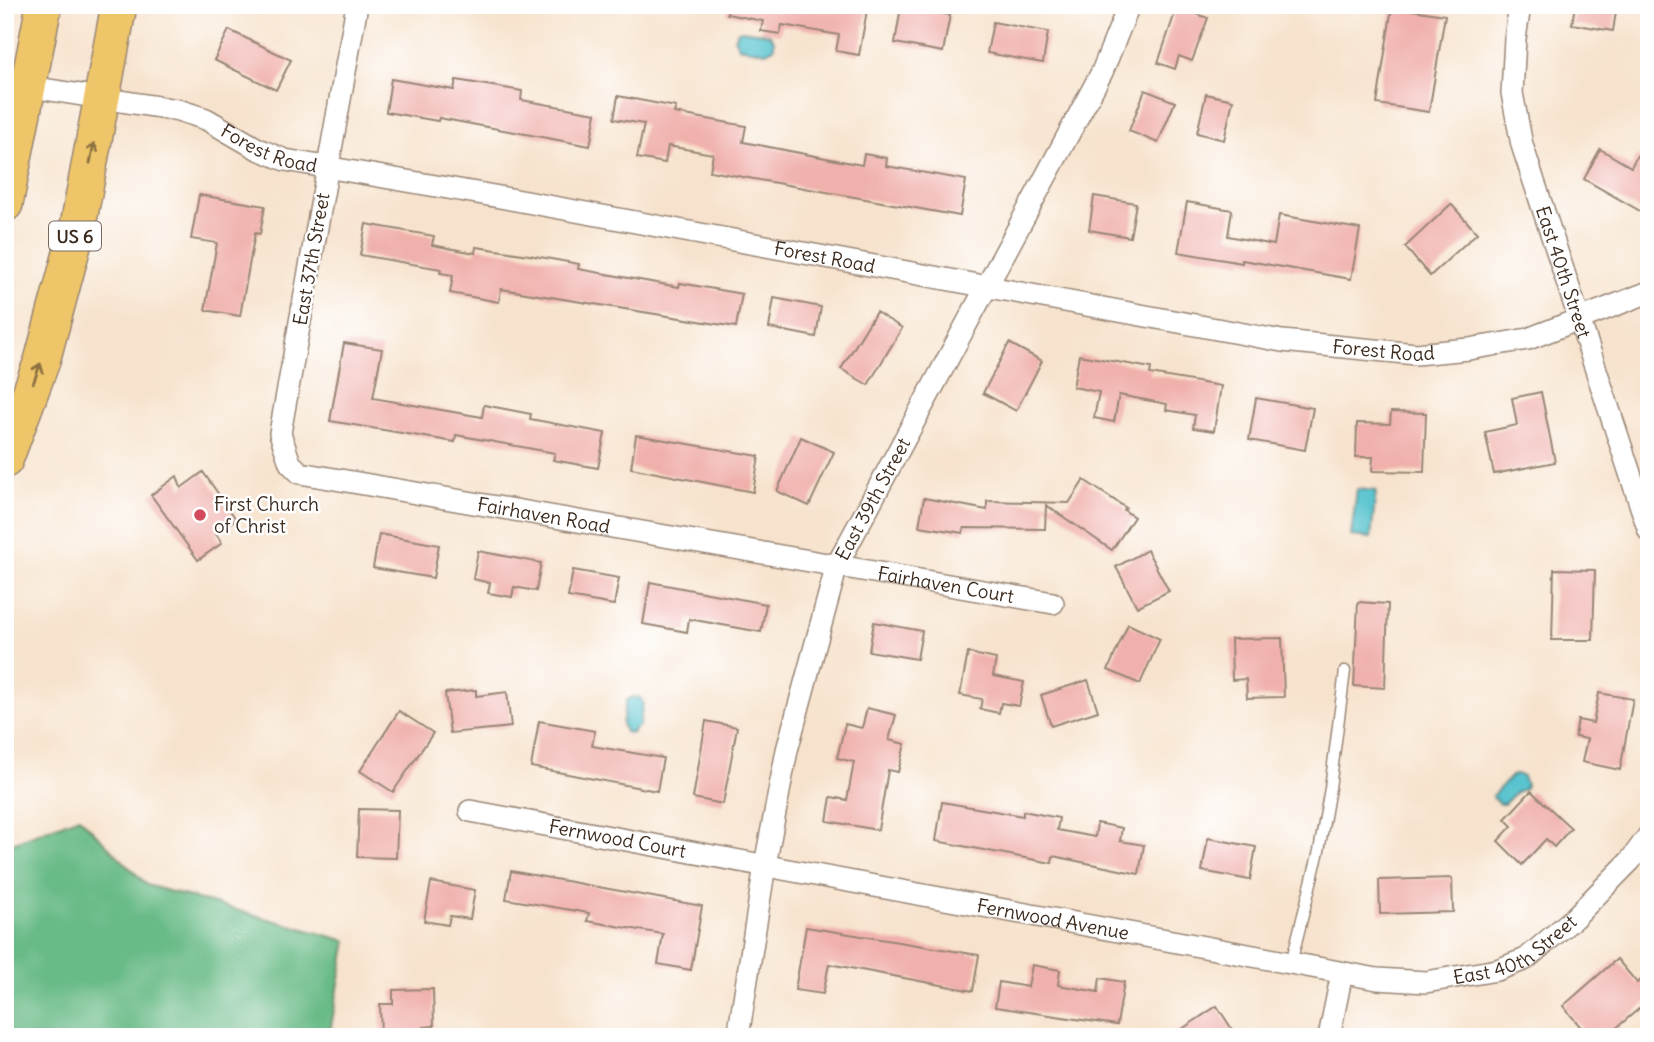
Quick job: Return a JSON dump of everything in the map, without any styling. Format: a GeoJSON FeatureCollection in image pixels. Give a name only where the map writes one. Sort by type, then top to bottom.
{"type":"FeatureCollection","features":[{"type":"Feature","properties":{"kind":"main road"},"geometry":{"type":"LineString","coordinates":[[5,204],[17,86],[44,5]]}},
{"type":"Feature","properties":{"kind":"main road","name":"US 6"},"geometry":{"type":"LineString","coordinates":[[5,460],[45,348],[76,231],[119,5]]}},
{"type":"Feature","properties":{"kind":"street","name":"East 37th Street"},"geometry":{"type":"LineString","coordinates":[[280,430],[357,5]]}},
{"type":"Feature","properties":{"kind":"street","name":"East 39th Street"},"geometry":{"type":"LineString","coordinates":[[738,1037],[765,865],[787,750],[837,565],[1102,72],[1129,5]]}},
{"type":"Feature","properties":{"kind":"street","name":"East 40th Street"},"geometry":{"type":"LineString","coordinates":[[1520,5],[1512,93],[1522,145],[1649,531]]}},
{"type":"Feature","properties":{"kind":"street","name":"Forest Road"},"geometry":{"type":"LineString","coordinates":[[17,86],[178,110],[206,119],[258,149],[285,160],[1282,341],[1416,354],[1469,349],[1528,339],[1649,292]]}},
{"type":"Feature","properties":{"kind":"street","name":"Fairhaven Road"},"geometry":{"type":"LineString","coordinates":[[280,430],[290,463],[300,473],[837,565]]}},
{"type":"Feature","properties":{"kind":"street","name":"Fairhaven Court"},"geometry":{"type":"LineString","coordinates":[[837,565],[1053,603]]}},
{"type":"Feature","properties":{"kind":"street","name":"Fernwood Court"},"geometry":{"type":"LineString","coordinates":[[470,811],[765,865]]}},
{"type":"Feature","properties":{"kind":"street","name":"East 40th Street"},"geometry":{"type":"LineString","coordinates":[[1342,972],[1377,979],[1426,982],[1497,970],[1526,959],[1574,918],[1630,861],[1649,835]]}},
{"type":"Feature","properties":{"kind":"street","name":"Fernwood Avenue"},"geometry":{"type":"LineString","coordinates":[[765,865],[1342,972]]}},
{"type":"Feature","properties":{"kind":"street"},"geometry":{"type":"LineString","coordinates":[[1329,1037],[1342,972]]}},
{"type":"Feature","properties":{"kind":"lane"},"geometry":{"type":"LineString","coordinates":[[1291,963],[1319,851],[1345,671]]}},
{"type":"Feature","properties":{"kind":"green space"},"geometry":{"type":"Polygon","coordinates":[[[79,817],[147,885],[347,941],[329,1037],[5,1037],[5,846],[79,817]]]}},
{"type":"Feature","properties":{"kind":"water"},"geometry":{"type":"Polygon","coordinates":[[[738,31],[769,34],[774,40],[774,48],[766,52],[739,47],[734,38],[738,31]]]}},
{"type":"Feature","properties":{"kind":"water"},"geometry":{"type":"Polygon","coordinates":[[[1357,489],[1376,491],[1371,538],[1351,536],[1357,489]]]}},
{"type":"Feature","properties":{"kind":"water"},"geometry":{"type":"Polygon","coordinates":[[[632,697],[640,698],[643,703],[639,726],[633,733],[625,732],[622,724],[626,701],[632,697]]]}},
{"type":"Feature","properties":{"kind":"water"},"geometry":{"type":"Polygon","coordinates":[[[1516,774],[1523,777],[1526,785],[1524,789],[1516,792],[1504,804],[1500,804],[1493,795],[1516,774]]]}},
{"type":"Feature","properties":{"kind":"building"},"geometry":{"type":"Polygon","coordinates":[[[728,5],[868,5],[859,55],[836,51],[839,35],[782,25],[780,34],[761,31],[763,21],[727,14],[728,5]]]}},
{"type":"Feature","properties":{"kind":"building"},"geometry":{"type":"Polygon","coordinates":[[[1575,5],[1617,5],[1613,31],[1572,24],[1575,5]]]}},
{"type":"Feature","properties":{"kind":"building"},"geometry":{"type":"Polygon","coordinates":[[[901,7],[950,15],[943,52],[895,43],[901,7]]]}},
{"type":"Feature","properties":{"kind":"building"},"geometry":{"type":"Polygon","coordinates":[[[1177,7],[1208,18],[1192,61],[1179,56],[1175,69],[1158,63],[1177,7]]]}},
{"type":"Feature","properties":{"kind":"building"},"geometry":{"type":"Polygon","coordinates":[[[1392,7],[1445,15],[1429,112],[1377,104],[1392,7]]]}},
{"type":"Feature","properties":{"kind":"building"},"geometry":{"type":"Polygon","coordinates":[[[993,22],[1048,32],[1043,63],[987,53],[993,22]]]}},
{"type":"Feature","properties":{"kind":"building"},"geometry":{"type":"Polygon","coordinates":[[[229,30],[291,60],[276,90],[214,60],[229,30]]]}},
{"type":"Feature","properties":{"kind":"building"},"geometry":{"type":"Polygon","coordinates":[[[391,79],[454,90],[456,80],[522,91],[521,100],[596,113],[590,146],[439,118],[438,121],[386,112],[391,79]]]}},
{"type":"Feature","properties":{"kind":"building"},"geometry":{"type":"Polygon","coordinates":[[[1145,90],[1175,102],[1158,143],[1129,131],[1145,90]]]}},
{"type":"Feature","properties":{"kind":"building"},"geometry":{"type":"Polygon","coordinates":[[[1206,94],[1233,100],[1224,140],[1197,133],[1206,94]]]}},
{"type":"Feature","properties":{"kind":"building"},"geometry":{"type":"Polygon","coordinates":[[[618,96],[676,107],[674,113],[746,126],[743,142],[862,165],[864,154],[887,158],[886,166],[966,180],[960,216],[710,171],[713,154],[668,146],[665,163],[637,158],[644,124],[614,119],[618,96]]]}},
{"type":"Feature","properties":{"kind":"building"},"geometry":{"type":"Polygon","coordinates":[[[1600,149],[1631,167],[1637,156],[1649,163],[1649,216],[1584,179],[1600,149]]]}},
{"type":"Feature","properties":{"kind":"building"},"geometry":{"type":"Polygon","coordinates":[[[199,195],[265,206],[260,234],[255,233],[240,316],[205,310],[217,243],[191,239],[199,195]]]}},
{"type":"Feature","properties":{"kind":"building"},"geometry":{"type":"Polygon","coordinates":[[[1094,196],[1136,203],[1130,237],[1089,230],[1094,196]]]}},
{"type":"Feature","properties":{"kind":"building"},"geometry":{"type":"Polygon","coordinates":[[[1187,202],[1232,210],[1228,236],[1274,245],[1279,215],[1360,229],[1351,279],[1178,252],[1187,202]]]}},
{"type":"Feature","properties":{"kind":"building"},"geometry":{"type":"Polygon","coordinates":[[[1451,204],[1477,233],[1430,276],[1405,247],[1451,204]]]}},
{"type":"Feature","properties":{"kind":"building"},"geometry":{"type":"Polygon","coordinates":[[[366,224],[434,236],[432,245],[475,253],[476,247],[529,255],[579,264],[578,269],[679,287],[680,283],[742,294],[736,327],[501,289],[499,302],[450,293],[453,275],[440,273],[441,269],[360,255],[366,224]]]}},
{"type":"Feature","properties":{"kind":"building"},"geometry":{"type":"Polygon","coordinates":[[[774,298],[821,307],[816,337],[769,328],[774,298]]]}},
{"type":"Feature","properties":{"kind":"building"},"geometry":{"type":"Polygon","coordinates":[[[876,312],[902,328],[868,385],[841,369],[876,312]]]}},
{"type":"Feature","properties":{"kind":"building"},"geometry":{"type":"Polygon","coordinates":[[[344,343],[382,349],[373,398],[482,417],[484,405],[531,414],[530,419],[605,433],[598,468],[553,460],[555,453],[456,435],[455,442],[330,421],[344,343]]]}},
{"type":"Feature","properties":{"kind":"building"},"geometry":{"type":"Polygon","coordinates":[[[1009,343],[1042,361],[1016,411],[983,393],[1009,343]]]}},
{"type":"Feature","properties":{"kind":"building"},"geometry":{"type":"Polygon","coordinates":[[[1079,355],[1151,368],[1150,374],[1221,386],[1214,431],[1193,428],[1195,415],[1166,410],[1167,404],[1119,395],[1114,422],[1094,418],[1099,392],[1073,387],[1079,355]]]}},
{"type":"Feature","properties":{"kind":"building"},"geometry":{"type":"Polygon","coordinates":[[[1541,392],[1555,462],[1494,474],[1485,432],[1517,425],[1512,398],[1541,392]]]}},
{"type":"Feature","properties":{"kind":"building"},"geometry":{"type":"Polygon","coordinates":[[[1256,398],[1313,408],[1305,450],[1249,440],[1256,398]]]}},
{"type":"Feature","properties":{"kind":"building"},"geometry":{"type":"Polygon","coordinates":[[[1391,412],[1426,413],[1424,472],[1372,471],[1373,457],[1356,457],[1357,423],[1390,424],[1391,412]]]}},
{"type":"Feature","properties":{"kind":"building"},"geometry":{"type":"Polygon","coordinates":[[[636,435],[759,456],[753,492],[631,468],[636,435]]]}},
{"type":"Feature","properties":{"kind":"building"},"geometry":{"type":"Polygon","coordinates":[[[801,437],[834,452],[809,506],[777,491],[801,437]]]}},
{"type":"Feature","properties":{"kind":"building","name":"First Church of Christ"},"geometry":{"type":"Polygon","coordinates":[[[203,472],[236,519],[216,534],[222,543],[198,560],[151,495],[177,476],[181,488],[203,472]]]}},
{"type":"Feature","properties":{"kind":"building"},"geometry":{"type":"Polygon","coordinates":[[[1084,480],[1126,508],[1124,510],[1134,517],[1112,550],[1046,505],[1045,529],[964,528],[963,533],[919,526],[924,498],[987,510],[987,501],[1069,503],[1084,480]]]}},
{"type":"Feature","properties":{"kind":"building"},"geometry":{"type":"Polygon","coordinates":[[[379,534],[439,545],[433,578],[373,568],[379,534]]]}},
{"type":"Feature","properties":{"kind":"building"},"geometry":{"type":"Polygon","coordinates":[[[1147,550],[1169,591],[1137,607],[1116,567],[1147,550]]]}},
{"type":"Feature","properties":{"kind":"building"},"geometry":{"type":"Polygon","coordinates":[[[478,551],[541,563],[536,591],[514,587],[512,597],[488,593],[490,583],[473,579],[478,551]]]}},
{"type":"Feature","properties":{"kind":"building"},"geometry":{"type":"Polygon","coordinates":[[[1554,569],[1595,570],[1593,640],[1552,640],[1554,569]]]}},
{"type":"Feature","properties":{"kind":"building"},"geometry":{"type":"Polygon","coordinates":[[[573,570],[619,578],[614,605],[568,597],[573,570]]]}},
{"type":"Feature","properties":{"kind":"building"},"geometry":{"type":"Polygon","coordinates":[[[650,582],[766,604],[761,632],[689,619],[687,632],[643,624],[650,582]]]}},
{"type":"Feature","properties":{"kind":"building"},"geometry":{"type":"Polygon","coordinates":[[[1358,602],[1388,604],[1385,688],[1354,686],[1358,602]]]}},
{"type":"Feature","properties":{"kind":"building"},"geometry":{"type":"Polygon","coordinates":[[[874,622],[922,631],[917,659],[869,651],[874,622]]]}},
{"type":"Feature","properties":{"kind":"building"},"geometry":{"type":"Polygon","coordinates":[[[1128,624],[1160,639],[1140,684],[1108,670],[1128,624]]]}},
{"type":"Feature","properties":{"kind":"building"},"geometry":{"type":"Polygon","coordinates":[[[1282,638],[1284,697],[1247,698],[1246,679],[1232,680],[1231,639],[1282,638]]]}},
{"type":"Feature","properties":{"kind":"building"},"geometry":{"type":"Polygon","coordinates":[[[968,653],[996,659],[993,676],[1024,682],[1019,706],[1001,703],[999,713],[980,709],[982,699],[960,695],[968,653]]]}},
{"type":"Feature","properties":{"kind":"building"},"geometry":{"type":"Polygon","coordinates":[[[1088,680],[1098,711],[1051,726],[1041,695],[1088,680]]]}},
{"type":"Feature","properties":{"kind":"building"},"geometry":{"type":"Polygon","coordinates":[[[476,690],[476,696],[507,692],[511,727],[450,733],[445,693],[476,690]]]}},
{"type":"Feature","properties":{"kind":"building"},"geometry":{"type":"Polygon","coordinates":[[[1599,693],[1633,699],[1620,770],[1582,762],[1587,739],[1575,737],[1578,720],[1593,723],[1599,693]]]}},
{"type":"Feature","properties":{"kind":"building"},"geometry":{"type":"Polygon","coordinates":[[[867,708],[896,715],[889,740],[905,744],[898,772],[888,770],[878,830],[827,821],[831,797],[847,800],[854,762],[837,758],[845,724],[862,728],[867,708]]]}},
{"type":"Feature","properties":{"kind":"building"},"geometry":{"type":"Polygon","coordinates":[[[399,711],[433,733],[393,792],[360,771],[399,711]]]}},
{"type":"Feature","properties":{"kind":"building"},"geometry":{"type":"Polygon","coordinates":[[[539,721],[595,731],[592,746],[663,758],[657,791],[531,767],[539,721]]]}},
{"type":"Feature","properties":{"kind":"building"},"geometry":{"type":"Polygon","coordinates":[[[706,721],[737,727],[723,804],[693,798],[706,721]]]}},
{"type":"Feature","properties":{"kind":"building"},"geometry":{"type":"Polygon","coordinates":[[[1531,791],[1571,828],[1554,847],[1546,839],[1522,865],[1498,841],[1512,826],[1505,819],[1531,791]]]}},
{"type":"Feature","properties":{"kind":"building"},"geometry":{"type":"Polygon","coordinates":[[[942,802],[1023,816],[1023,811],[1059,818],[1057,830],[1095,837],[1097,823],[1122,828],[1120,841],[1144,845],[1139,874],[1053,856],[1052,863],[936,841],[942,802]]]}},
{"type":"Feature","properties":{"kind":"building"},"geometry":{"type":"Polygon","coordinates":[[[359,809],[398,810],[396,858],[357,857],[359,809]]]}},
{"type":"Feature","properties":{"kind":"building"},"geometry":{"type":"Polygon","coordinates":[[[1208,838],[1256,847],[1250,880],[1202,871],[1208,838]]]}},
{"type":"Feature","properties":{"kind":"building"},"geometry":{"type":"Polygon","coordinates":[[[511,871],[702,906],[691,970],[658,964],[663,934],[587,921],[589,913],[506,899],[511,871]]]}},
{"type":"Feature","properties":{"kind":"building"},"geometry":{"type":"Polygon","coordinates":[[[1452,878],[1453,912],[1380,914],[1379,880],[1452,878]]]}},
{"type":"Feature","properties":{"kind":"building"},"geometry":{"type":"Polygon","coordinates":[[[431,882],[475,890],[470,919],[450,916],[448,925],[424,921],[431,882]]]}},
{"type":"Feature","properties":{"kind":"building"},"geometry":{"type":"Polygon","coordinates":[[[806,927],[979,955],[973,991],[829,964],[823,994],[795,990],[806,927]]]}},
{"type":"Feature","properties":{"kind":"building"},"geometry":{"type":"Polygon","coordinates":[[[1617,959],[1637,983],[1649,974],[1649,1000],[1607,1036],[1601,1028],[1589,1037],[1563,1006],[1617,959]]]}},
{"type":"Feature","properties":{"kind":"building"},"geometry":{"type":"Polygon","coordinates":[[[1032,965],[1060,970],[1058,985],[1098,992],[1100,978],[1124,982],[1117,1025],[995,1007],[999,982],[1028,987],[1032,965]]]}},
{"type":"Feature","properties":{"kind":"building"},"geometry":{"type":"Polygon","coordinates":[[[433,989],[434,1026],[424,1027],[424,1037],[381,1037],[380,1004],[393,1004],[393,990],[433,989]]]}},
{"type":"Feature","properties":{"kind":"building"},"geometry":{"type":"Polygon","coordinates":[[[1217,1006],[1237,1037],[1170,1037],[1217,1006]]]}},
{"type":"Feature","properties":{"kind":"place","name":"First Church of Christ"},"geometry":{"type":"Point","coordinates":[200,515]}}]}
